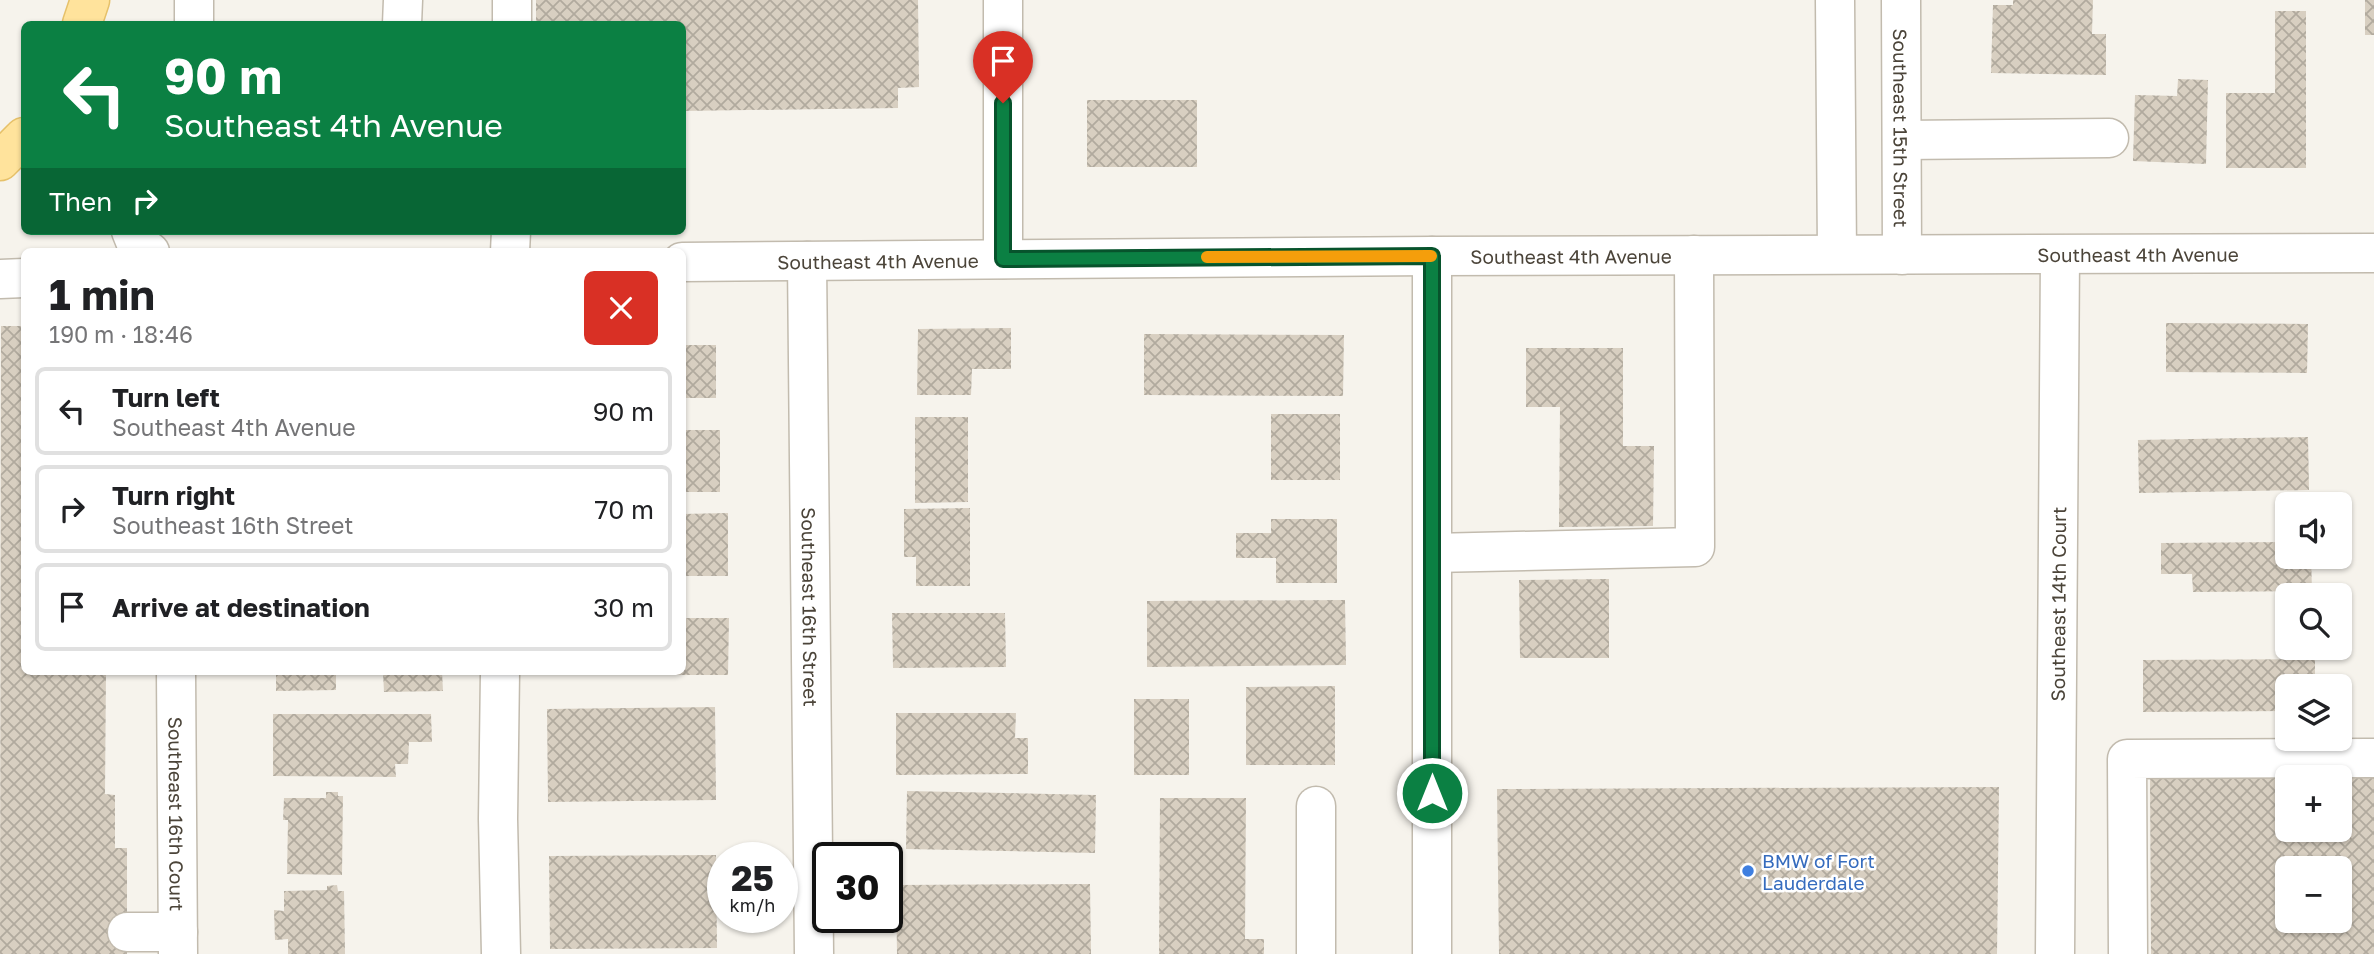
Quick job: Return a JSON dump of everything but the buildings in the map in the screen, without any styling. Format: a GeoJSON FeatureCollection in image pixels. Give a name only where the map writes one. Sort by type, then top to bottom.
{"type":"FeatureCollection","features":[{"type":"Feature","properties":{"kind":"main road"},"geometry":{"type":"LineString","coordinates":[[83,21],[91,0]]}},
{"type":"Feature","properties":{"kind":"main road"},"geometry":{"type":"LineString","coordinates":[[0,161],[21,140]]}},
{"type":"Feature","properties":{"kind":"street"},"geometry":{"type":"LineString","coordinates":[[91,0],[93,21]]}},
{"type":"Feature","properties":{"kind":"street"},"geometry":{"type":"LineString","coordinates":[[194,0],[194,21]]}},
{"type":"Feature","properties":{"kind":"street"},"geometry":{"type":"LineString","coordinates":[[402,21],[403,0]]}},
{"type":"Feature","properties":{"kind":"street"},"geometry":{"type":"LineString","coordinates":[[512,0],[512,21]]}},
{"type":"Feature","properties":{"kind":"street"},"geometry":{"type":"LineString","coordinates":[[1003,0],[1003,259]]}},
{"type":"Feature","properties":{"kind":"street"},"geometry":{"type":"LineString","coordinates":[[1835,0],[1837,254]]}},
{"type":"Feature","properties":{"kind":"street","name":"Southeast 15th Street"},"geometry":{"type":"LineString","coordinates":[[1901,0],[1902,255]]}},
{"type":"Feature","properties":{"kind":"street"},"geometry":{"type":"LineString","coordinates":[[1902,140],[2109,138]]}},
{"type":"Feature","properties":{"kind":"street"},"geometry":{"type":"LineString","coordinates":[[133,235],[135,241],[145,248]]}},
{"type":"Feature","properties":{"kind":"street","name":"Southeast 4th Avenue"},"geometry":{"type":"LineString","coordinates":[[686,262],[2374,253]]}},
{"type":"Feature","properties":{"kind":"street","name":"Southeast 14th Court"},"geometry":{"type":"LineString","coordinates":[[2055,954],[2060,254]]}},
{"type":"Feature","properties":{"kind":"street"},"geometry":{"type":"LineString","coordinates":[[1433,552],[1695,547],[1694,255]]}},
{"type":"Feature","properties":{"kind":"street"},"geometry":{"type":"LineString","coordinates":[[1432,256],[1432,954]]}},
{"type":"Feature","properties":{"kind":"street","name":"Southeast 16th Street"},"geometry":{"type":"LineString","coordinates":[[807,261],[814,954]]}},
{"type":"Feature","properties":{"kind":"street"},"geometry":{"type":"LineString","coordinates":[[0,279],[21,278]]}},
{"type":"Feature","properties":{"kind":"street","name":"Southeast 16th Court"},"geometry":{"type":"LineString","coordinates":[[176,675],[178,943]]}},
{"type":"Feature","properties":{"kind":"street"},"geometry":{"type":"LineString","coordinates":[[500,675],[498,819],[501,954]]}},
{"type":"Feature","properties":{"kind":"street"},"geometry":{"type":"LineString","coordinates":[[2128,954],[2127,759],[2374,758]]}},
{"type":"Feature","properties":{"kind":"street"},"geometry":{"type":"LineString","coordinates":[[1316,806],[1316,954]]}},
{"type":"Feature","properties":{"kind":"street"},"geometry":{"type":"LineString","coordinates":[[127,932],[178,943]]}},
{"type":"Feature","properties":{"kind":"slow traffic"},"geometry":{"type":"LineString","coordinates":[[1207,257],[1431,256]]}},
{"type":"Feature","properties":{"kind":"place","name":"BMW of Fort Lauderdale"},"geometry":{"type":"Point","coordinates":[1748,871]}},
{"type":"Feature","properties":{"kind":"route"},"geometry":{"type":"LineString","coordinates":[[1003,103],[1003,259],[1432,256],[1432,793]]}}]}
